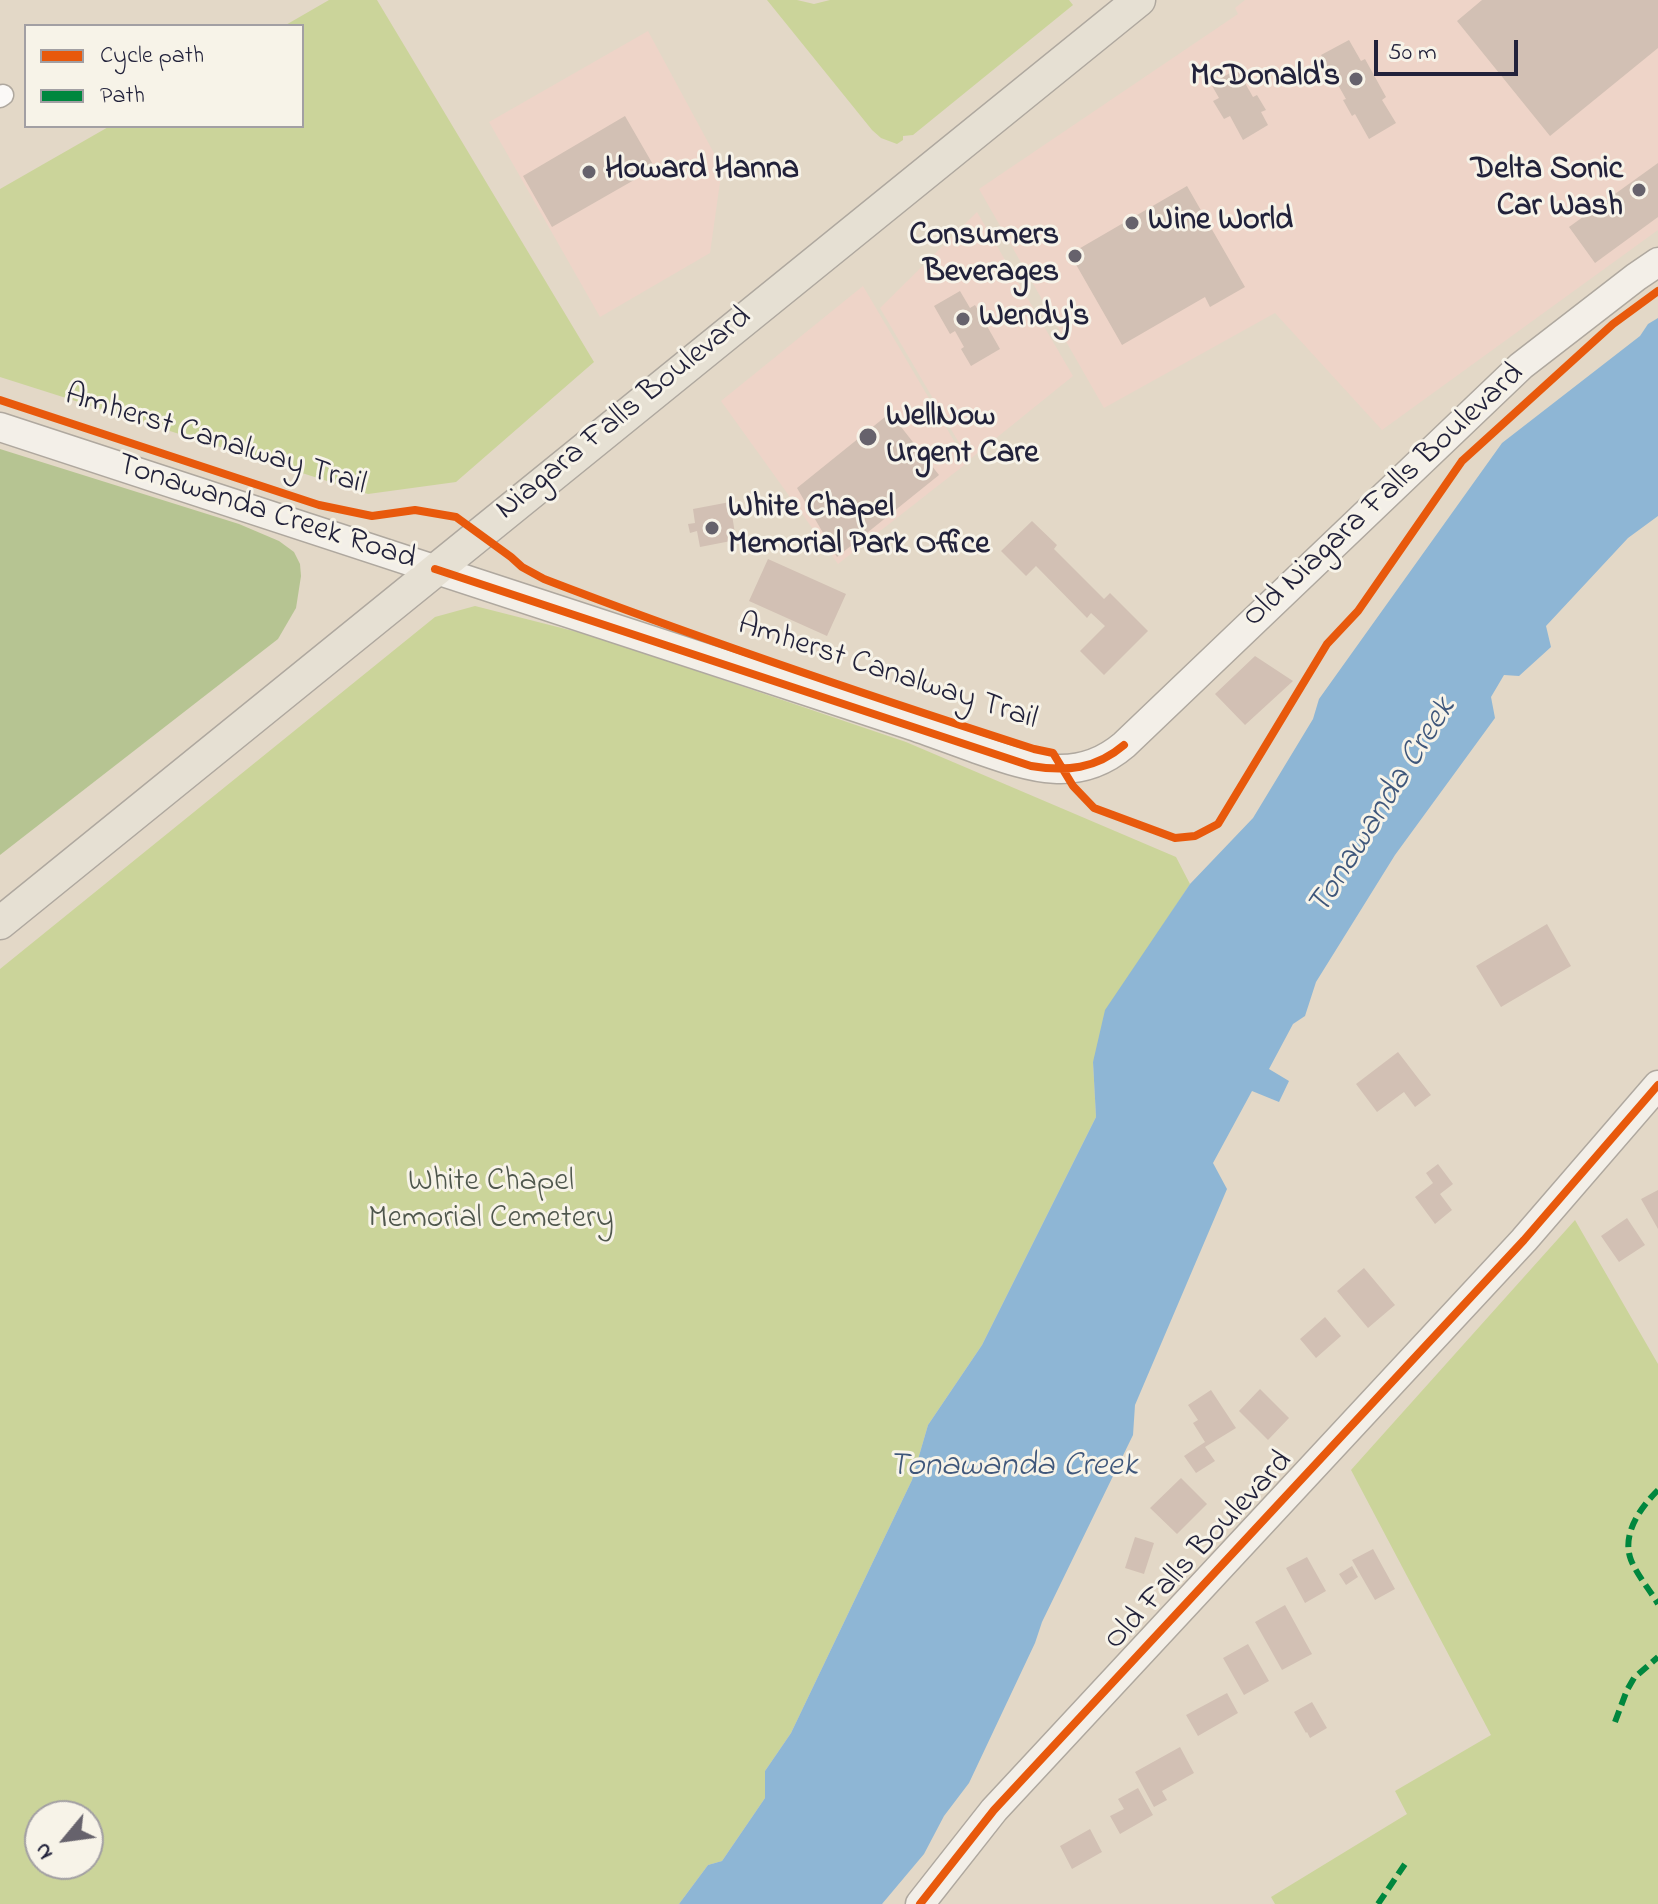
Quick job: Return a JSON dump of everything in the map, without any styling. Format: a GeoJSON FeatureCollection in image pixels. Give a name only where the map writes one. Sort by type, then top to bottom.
{"type":"FeatureCollection","features":[{"type":"Feature","properties":{"kind":"main road","name":"Niagara Falls Boulevard"},"geometry":{"type":"LineString","coordinates":[[0,923],[1139,0]]}},
{"type":"Feature","properties":{"kind":"street","name":"Old Niagara Falls Boulevard"},"geometry":{"type":"LineString","coordinates":[[1124,745],[1521,366],[1658,262]]}},
{"type":"Feature","properties":{"kind":"street","name":"Tonawanda Creek Road"},"geometry":{"type":"LineString","coordinates":[[0,427],[1031,766],[1079,768],[1105,759],[1124,745]]}},
{"type":"Feature","properties":{"kind":"street","name":"Old Falls Boulevard"},"geometry":{"type":"LineString","coordinates":[[920,1904],[994,1810],[1524,1240],[1658,1085]]}},
{"type":"Feature","properties":{"kind":"shaded area"},"geometry":{"type":"Polygon","coordinates":[[[1245,0],[1658,0],[1658,230],[1382,430],[1275,313],[1104,408],[979,189],[1238,14],[1235,8],[1245,0]]]}},
{"type":"Feature","properties":{"kind":"shaded area"},"geometry":{"type":"Polygon","coordinates":[[[648,31],[722,168],[710,253],[600,317],[489,122],[648,31]]]}},
{"type":"Feature","properties":{"kind":"shaded area"},"geometry":{"type":"Polygon","coordinates":[[[977,212],[1073,376],[969,460],[880,308],[977,212]]]}},
{"type":"Feature","properties":{"kind":"shaded area"},"geometry":{"type":"Polygon","coordinates":[[[863,286],[967,463],[838,564],[721,401],[863,286]]]}},
{"type":"Feature","properties":{"kind":"green space"},"geometry":{"type":"Polygon","coordinates":[[[329,0],[377,0],[594,362],[456,482],[368,494],[0,377],[0,189],[107,128],[304,128],[304,24],[287,24],[329,0]]]}},
{"type":"Feature","properties":{"kind":"green space"},"geometry":{"type":"Polygon","coordinates":[[[767,0],[797,0],[814,4],[830,0],[1069,0],[1073,5],[913,135],[903,136],[897,144],[881,138],[872,130],[767,0]]]}},
{"type":"Feature","properties":{"kind":"green space"},"geometry":{"type":"Polygon","coordinates":[[[0,449],[239,524],[279,541],[294,552],[301,576],[296,608],[278,639],[0,855],[0,449]]]}},
{"type":"Feature","properties":{"kind":"green space","name":"White Chapel Memorial Cemetery"},"geometry":{"type":"Polygon","coordinates":[[[475,606],[597,637],[906,742],[1176,857],[1190,884],[1160,930],[1093,1062],[1096,1117],[982,1345],[928,1425],[912,1480],[791,1733],[765,1771],[765,1798],[722,1861],[708,1865],[679,1904],[0,1904],[0,969],[435,617],[475,606]]]}},
{"type":"Feature","properties":{"kind":"green space"},"geometry":{"type":"Polygon","coordinates":[[[1575,1220],[1658,1364],[1658,1904],[1275,1904],[1271,1897],[1407,1814],[1395,1791],[1491,1735],[1351,1470],[1575,1220]]]}},
{"type":"Feature","properties":{"kind":"water","name":"Tonawanda Creek"},"geometry":{"type":"Polygon","coordinates":[[[1658,318],[1658,516],[1628,538],[1546,626],[1551,647],[1519,676],[1504,675],[1491,697],[1495,718],[1395,855],[1316,982],[1305,1016],[1293,1024],[1269,1069],[1289,1081],[1279,1102],[1252,1091],[1213,1163],[1227,1189],[1135,1405],[1133,1435],[1042,1622],[969,1783],[944,1816],[924,1854],[882,1904],[679,1904],[708,1865],[722,1861],[765,1798],[765,1771],[791,1733],[912,1480],[928,1425],[982,1345],[1096,1117],[1093,1062],[1105,1010],[1190,884],[1253,818],[1313,719],[1319,699],[1502,443],[1640,336],[1648,324],[1658,318]]]}},
{"type":"Feature","properties":{"kind":"building"},"geometry":{"type":"Polygon","coordinates":[[[1482,0],[1658,0],[1658,48],[1550,136],[1457,21],[1482,0]]]}},
{"type":"Feature","properties":{"kind":"building","name":"McDonald's"},"geometry":{"type":"Polygon","coordinates":[[[1349,40],[1361,61],[1365,59],[1386,97],[1382,100],[1396,123],[1369,139],[1355,114],[1352,116],[1321,55],[1349,40]]]}},
{"type":"Feature","properties":{"kind":"building"},"geometry":{"type":"Polygon","coordinates":[[[1237,69],[1253,97],[1257,95],[1266,110],[1261,112],[1268,125],[1243,140],[1230,116],[1224,119],[1213,101],[1219,98],[1211,84],[1237,69]]]}},
{"type":"Feature","properties":{"kind":"building","name":"Howard Hanna"},"geometry":{"type":"Polygon","coordinates":[[[625,116],[655,168],[552,227],[523,176],[625,116]]]}},
{"type":"Feature","properties":{"kind":"building","name":"Delta Sonic Car Wash"},"geometry":{"type":"Polygon","coordinates":[[[1658,163],[1658,217],[1595,263],[1569,227],[1658,163]]]}},
{"type":"Feature","properties":{"kind":"building"},"geometry":{"type":"Polygon","coordinates":[[[1187,186],[1245,287],[1210,307],[1205,297],[1122,345],[1070,254],[1187,186]]]}},
{"type":"Feature","properties":{"kind":"building","name":"Wendy's"},"geometry":{"type":"Polygon","coordinates":[[[960,291],[970,308],[975,305],[1000,349],[971,366],[955,331],[950,334],[934,306],[960,291]]]}},
{"type":"Feature","properties":{"kind":"building"},"geometry":{"type":"Polygon","coordinates":[[[890,413],[939,475],[837,557],[797,488],[890,413]]]}},
{"type":"Feature","properties":{"kind":"building","name":"White Chapel Memorial Park Office"},"geometry":{"type":"Polygon","coordinates":[[[730,502],[736,540],[700,547],[697,531],[690,533],[688,524],[695,523],[693,509],[730,502]]]}},
{"type":"Feature","properties":{"kind":"building"},"geometry":{"type":"Polygon","coordinates":[[[1032,521],[1057,545],[1054,549],[1104,599],[1110,593],[1148,631],[1104,675],[1080,651],[1105,626],[1091,613],[1087,618],[1036,566],[1026,576],[1001,551],[1032,521]]]}},
{"type":"Feature","properties":{"kind":"building"},"geometry":{"type":"Polygon","coordinates":[[[768,559],[846,594],[827,636],[749,601],[768,559]]]}},
{"type":"Feature","properties":{"kind":"building"},"geometry":{"type":"Polygon","coordinates":[[[1255,656],[1293,681],[1245,725],[1215,694],[1255,656]]]}},
{"type":"Feature","properties":{"kind":"building"},"geometry":{"type":"Polygon","coordinates":[[[1547,924],[1571,966],[1501,1007],[1476,966],[1547,924]]]}},
{"type":"Feature","properties":{"kind":"building"},"geometry":{"type":"Polygon","coordinates":[[[1398,1052],[1431,1095],[1415,1107],[1404,1092],[1377,1112],[1356,1084],[1398,1052]]]}},
{"type":"Feature","properties":{"kind":"building"},"geometry":{"type":"Polygon","coordinates":[[[1438,1164],[1453,1184],[1440,1194],[1452,1210],[1435,1224],[1415,1197],[1433,1183],[1426,1173],[1438,1164]]]}},
{"type":"Feature","properties":{"kind":"building"},"geometry":{"type":"Polygon","coordinates":[[[1658,1190],[1658,1229],[1641,1199],[1658,1190]]]}},
{"type":"Feature","properties":{"kind":"building"},"geometry":{"type":"Polygon","coordinates":[[[1627,1218],[1645,1245],[1619,1262],[1601,1236],[1627,1218]]]}},
{"type":"Feature","properties":{"kind":"building"},"geometry":{"type":"Polygon","coordinates":[[[1364,1268],[1395,1305],[1368,1328],[1337,1291],[1364,1268]]]}},
{"type":"Feature","properties":{"kind":"building"},"geometry":{"type":"Polygon","coordinates":[[[1325,1317],[1341,1336],[1316,1358],[1300,1339],[1325,1317]]]}},
{"type":"Feature","properties":{"kind":"building"},"geometry":{"type":"Polygon","coordinates":[[[1260,1389],[1289,1418],[1268,1440],[1239,1411],[1260,1389]]]}},
{"type":"Feature","properties":{"kind":"building"},"geometry":{"type":"Polygon","coordinates":[[[1211,1390],[1236,1428],[1205,1447],[1215,1461],[1196,1473],[1184,1456],[1205,1442],[1193,1423],[1198,1420],[1188,1405],[1211,1390]]]}},
{"type":"Feature","properties":{"kind":"building"},"geometry":{"type":"Polygon","coordinates":[[[1181,1478],[1207,1504],[1177,1534],[1150,1508],[1181,1478]]]}},
{"type":"Feature","properties":{"kind":"building"},"geometry":{"type":"Polygon","coordinates":[[[1135,1537],[1154,1543],[1144,1574],[1125,1568],[1135,1537]]]}},
{"type":"Feature","properties":{"kind":"building"},"geometry":{"type":"Polygon","coordinates":[[[1373,1549],[1395,1589],[1375,1600],[1352,1560],[1373,1549]]]}},
{"type":"Feature","properties":{"kind":"building"},"geometry":{"type":"Polygon","coordinates":[[[1307,1557],[1326,1591],[1305,1603],[1286,1568],[1307,1557]]]}},
{"type":"Feature","properties":{"kind":"building"},"geometry":{"type":"Polygon","coordinates":[[[1352,1566],[1358,1577],[1346,1585],[1339,1574],[1352,1566]]]}},
{"type":"Feature","properties":{"kind":"building"},"geometry":{"type":"Polygon","coordinates":[[[1285,1605],[1312,1654],[1282,1670],[1255,1622],[1285,1605]]]}},
{"type":"Feature","properties":{"kind":"building"},"geometry":{"type":"Polygon","coordinates":[[[1248,1644],[1269,1681],[1244,1695],[1223,1658],[1248,1644]]]}},
{"type":"Feature","properties":{"kind":"building"},"geometry":{"type":"Polygon","coordinates":[[[1227,1693],[1238,1713],[1198,1736],[1186,1715],[1227,1693]]]}},
{"type":"Feature","properties":{"kind":"building"},"geometry":{"type":"Polygon","coordinates":[[[1312,1702],[1327,1728],[1310,1738],[1294,1712],[1312,1702]]]}},
{"type":"Feature","properties":{"kind":"building"},"geometry":{"type":"Polygon","coordinates":[[[1180,1747],[1194,1773],[1162,1791],[1167,1800],[1154,1807],[1135,1772],[1180,1747]]]}},
{"type":"Feature","properties":{"kind":"building"},"geometry":{"type":"Polygon","coordinates":[[[1138,1788],[1153,1815],[1120,1834],[1110,1816],[1124,1809],[1118,1799],[1138,1788]]]}},
{"type":"Feature","properties":{"kind":"building"},"geometry":{"type":"Polygon","coordinates":[[[1090,1829],[1102,1852],[1072,1869],[1060,1846],[1090,1829]]]}},
{"type":"Feature","properties":{"kind":"marked path"},"geometry":{"type":"LineString","coordinates":[[1658,1490],[1634,1522],[1629,1540],[1631,1560],[1658,1604]]}},
{"type":"Feature","properties":{"kind":"marked path"},"geometry":{"type":"LineString","coordinates":[[1615,1722],[1634,1678],[1658,1657]]}},
{"type":"Feature","properties":{"kind":"marked path"},"geometry":{"type":"LineString","coordinates":[[1378,1904],[1405,1864]]}},
{"type":"Feature","properties":{"kind":"cycle path","name":"Amherst Canalway Trail"},"geometry":{"type":"LineString","coordinates":[[0,400],[319,505],[372,516],[415,510],[456,517],[522,567],[544,579],[910,709],[1053,753],[1073,786],[1094,808],[1175,838],[1195,836],[1218,824],[1327,644],[1358,611],[1462,461],[1613,324],[1658,291]]}},
{"type":"Feature","properties":{"kind":"cycle path"},"geometry":{"type":"LineString","coordinates":[[435,569],[1031,766],[1056,769],[1080,767],[1103,759],[1124,745]]}},
{"type":"Feature","properties":{"kind":"cycle path"},"geometry":{"type":"LineString","coordinates":[[920,1904],[994,1810],[1524,1240],[1658,1085]]}},
{"type":"Feature","properties":{"kind":"place","name":"McDonald's"},"geometry":{"type":"Point","coordinates":[1356,79]}},
{"type":"Feature","properties":{"kind":"place","name":"Howard Hanna"},"geometry":{"type":"Point","coordinates":[589,172]}},
{"type":"Feature","properties":{"kind":"place","name":"Delta Sonic Car Wash"},"geometry":{"type":"Point","coordinates":[1639,190]}},
{"type":"Feature","properties":{"kind":"place","name":"Wine World"},"geometry":{"type":"Point","coordinates":[1132,223]}},
{"type":"Feature","properties":{"kind":"place","name":"Consumers Beverages"},"geometry":{"type":"Point","coordinates":[1075,256]}},
{"type":"Feature","properties":{"kind":"place","name":"Wendy's"},"geometry":{"type":"Point","coordinates":[963,319]}},
{"type":"Feature","properties":{"kind":"place","name":"WellNow Urgent Care"},"geometry":{"type":"Point","coordinates":[868,437]}},
{"type":"Feature","properties":{"kind":"place","name":"White Chapel Memorial Park Office"},"geometry":{"type":"Point","coordinates":[712,528]}}]}
